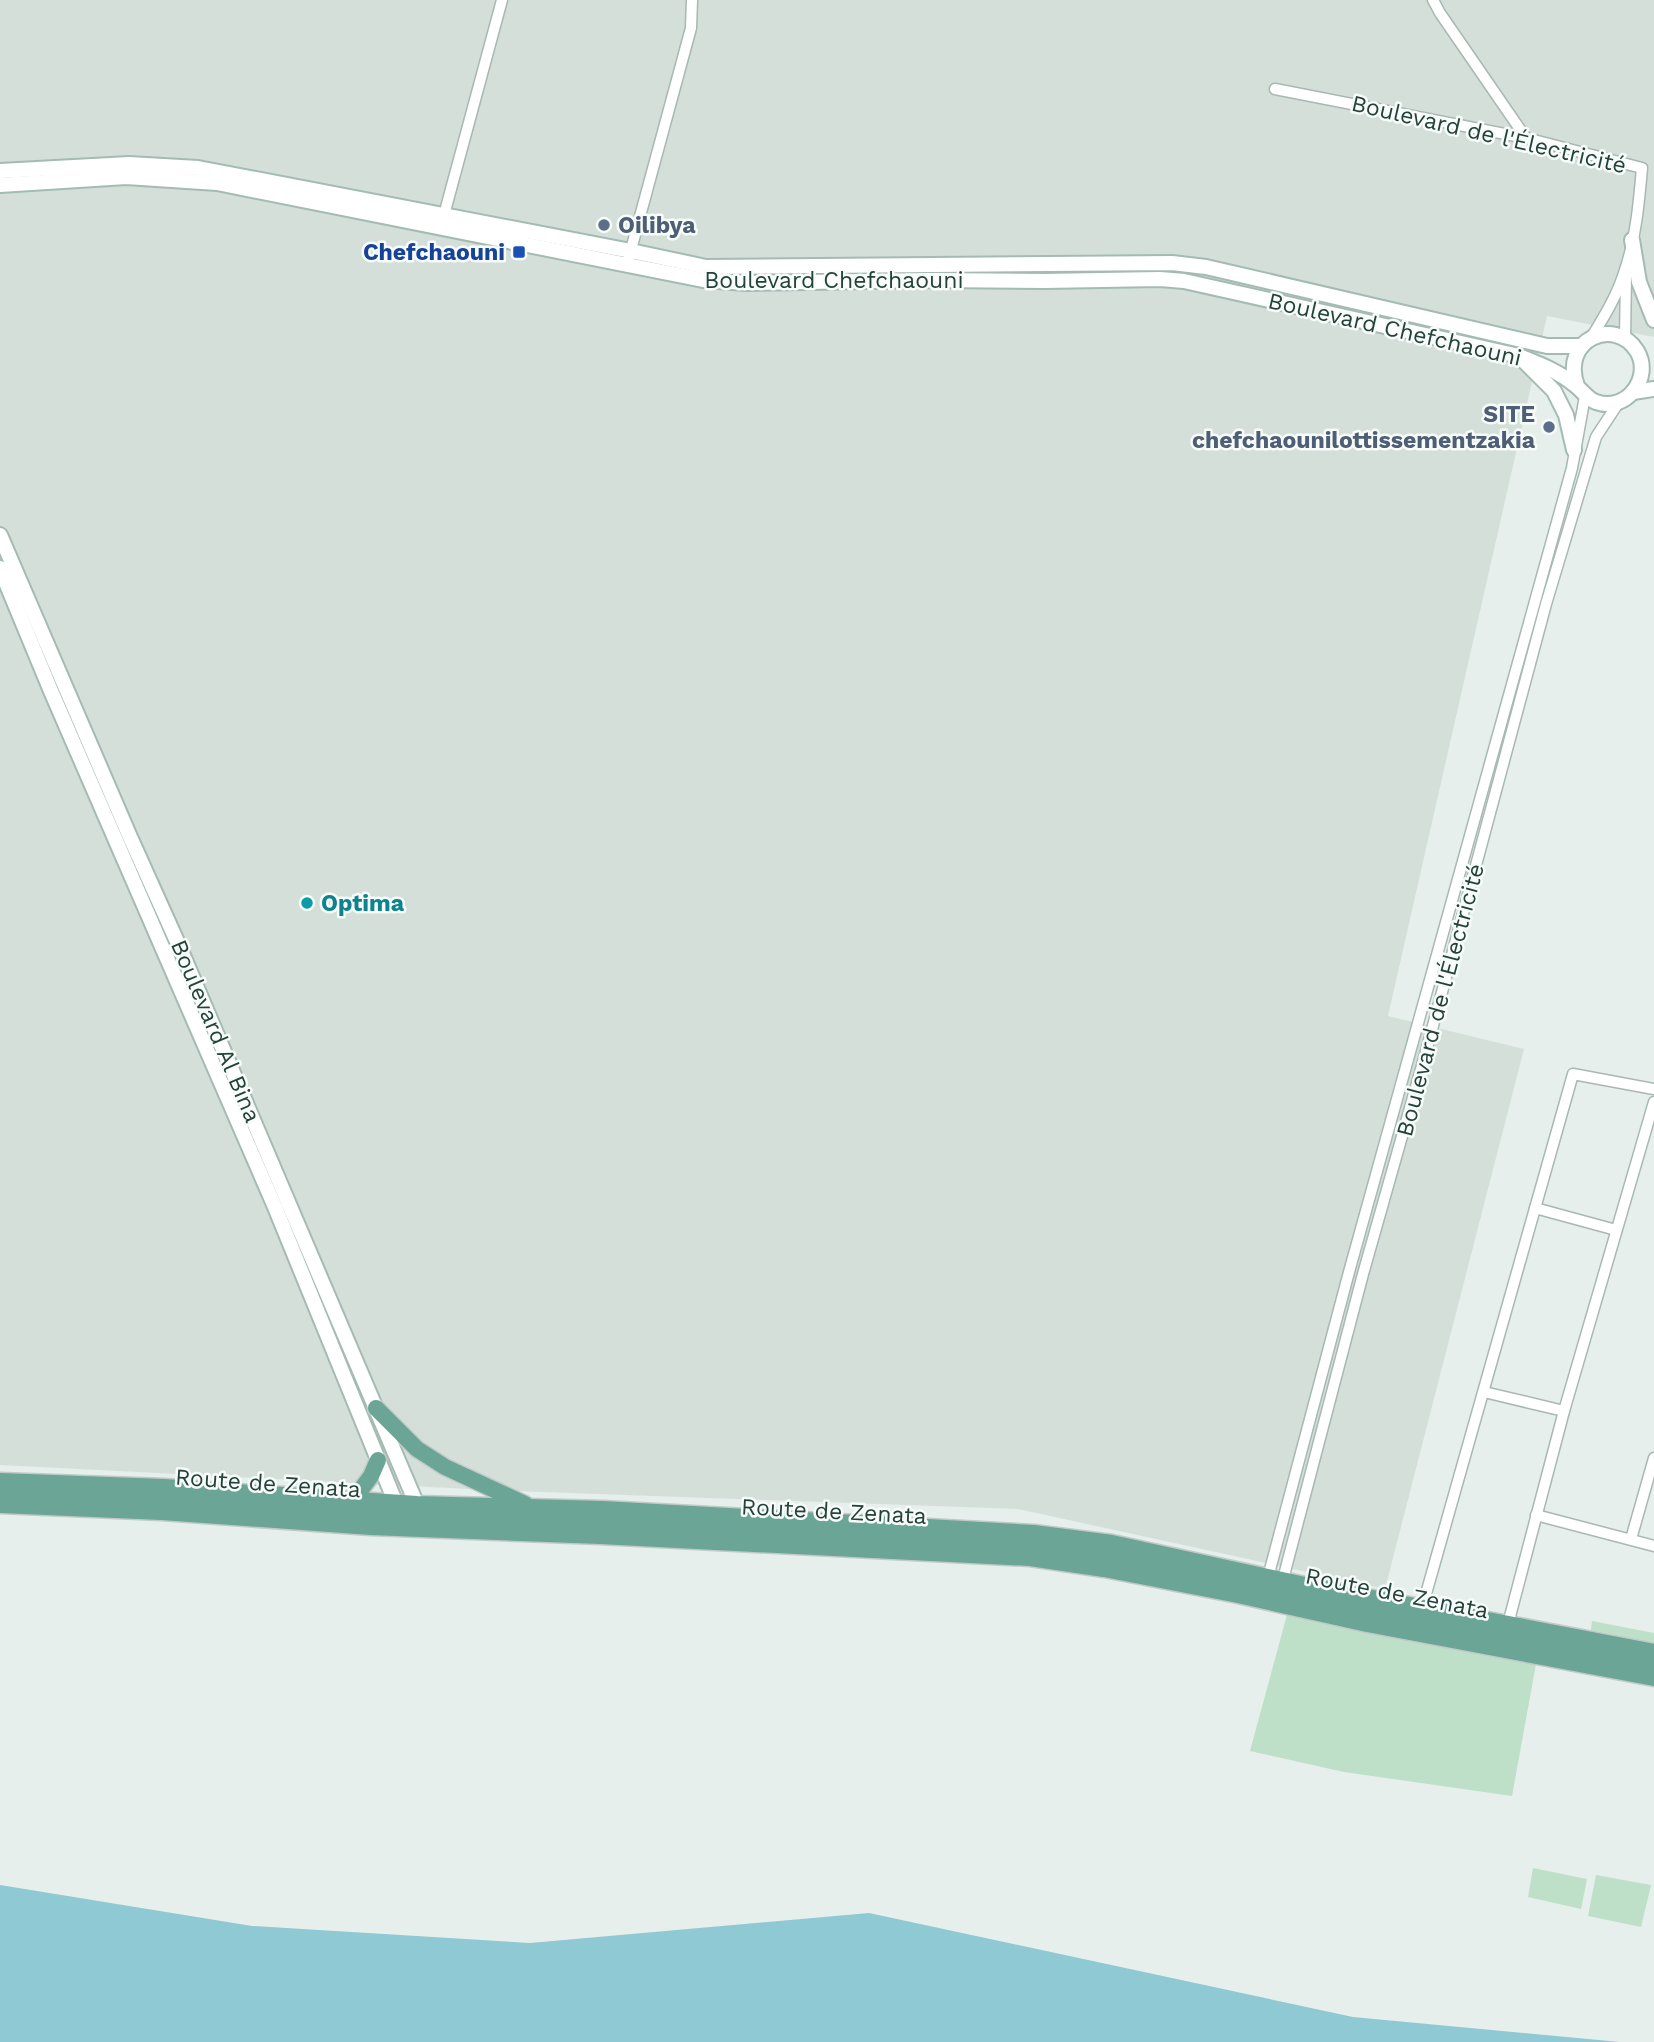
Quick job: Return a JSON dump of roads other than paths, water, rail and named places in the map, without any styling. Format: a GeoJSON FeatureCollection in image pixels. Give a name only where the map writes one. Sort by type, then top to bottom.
{"type":"FeatureCollection","features":[{"type":"Feature","properties":{"kind":"main road"},"geometry":{"type":"LineString","coordinates":[[376,1408],[417,1449],[445,1467],[531,1506]]}},
{"type":"Feature","properties":{"kind":"main road"},"geometry":{"type":"LineString","coordinates":[[354,1499],[371,1476],[378,1460]]}},
{"type":"Feature","properties":{"kind":"main road","name":"Route de Zenata"},"geometry":{"type":"LineString","coordinates":[[0,1483],[164,1487],[354,1499],[399,1513]]}},
{"type":"Feature","properties":{"kind":"main road","name":"Route de Zenata"},"geometry":{"type":"LineString","coordinates":[[0,1483],[164,1492],[399,1513]]}},
{"type":"Feature","properties":{"kind":"main road","name":"Route de Zenata"},"geometry":{"type":"LineString","coordinates":[[0,1493],[421,1514],[811,1526],[1021,1539],[1102,1548],[1173,1561],[1273,1589],[1418,1621],[1654,1666]]}},
{"type":"Feature","properties":{"kind":"main road","name":"Route de Zenata"},"geometry":{"type":"LineString","coordinates":[[0,1505],[162,1512],[421,1514],[600,1536],[1007,1556],[1422,1608],[1654,1652]]}},
{"type":"Feature","properties":{"kind":"main road","name":"Route de Zenata"},"geometry":{"type":"LineString","coordinates":[[421,1514],[531,1506],[616,1509],[1034,1533],[1112,1543],[1273,1589],[1367,1624],[1654,1678]]}},
{"type":"Feature","properties":{"kind":"main road","name":"Route de Zenata"},"geometry":{"type":"LineString","coordinates":[[1273,1589],[1654,1658]]}},
{"type":"Feature","properties":{"kind":"street"},"geometry":{"type":"LineString","coordinates":[[444,215],[502,0]]}},
{"type":"Feature","properties":{"kind":"street"},"geometry":{"type":"LineString","coordinates":[[629,258],[691,28],[692,0]]}},
{"type":"Feature","properties":{"kind":"street"},"geometry":{"type":"LineString","coordinates":[[1433,0],[1526,138]]}},
{"type":"Feature","properties":{"kind":"street","name":"Boulevard de l'Électricité"},"geometry":{"type":"LineString","coordinates":[[1275,89],[1526,138],[1642,168],[1640,203],[1625,270],[1609,306],[1586,342]]}},
{"type":"Feature","properties":{"kind":"street","name":"Boulevard Chefchaouni"},"geometry":{"type":"LineString","coordinates":[[0,171],[129,164],[198,168],[444,215],[629,258],[693,279],[746,284],[932,280],[1172,280],[1519,356],[1548,367],[1595,402],[1619,402]]}},
{"type":"Feature","properties":{"kind":"street","name":"Boulevard Chefchaouni"},"geometry":{"type":"LineString","coordinates":[[0,185],[126,177],[217,183],[629,258],[706,267],[1172,263],[1206,267],[1547,346],[1586,342],[1601,335],[1612,335],[1625,340]]}},
{"type":"Feature","properties":{"kind":"street"},"geometry":{"type":"LineString","coordinates":[[1632,240],[1639,282],[1654,320]]}},
{"type":"Feature","properties":{"kind":"street","name":"Boulevard de l'Électricité"},"geometry":{"type":"LineString","coordinates":[[1625,270],[1625,340]]}},
{"type":"Feature","properties":{"kind":"street"},"geometry":{"type":"LineString","coordinates":[[1619,402],[1637,387],[1647,363],[1625,340]]}},
{"type":"Feature","properties":{"kind":"street"},"geometry":{"type":"LineString","coordinates":[[1581,391],[1573,376],[1573,365],[1576,355],[1586,342]]}},
{"type":"Feature","properties":{"kind":"street"},"geometry":{"type":"LineString","coordinates":[[1519,356],[1554,391],[1566,415],[1574,450]]}},
{"type":"Feature","properties":{"kind":"street"},"geometry":{"type":"LineString","coordinates":[[1633,392],[1654,389]]}},
{"type":"Feature","properties":{"kind":"street","name":"Boulevard de l'Électricité"},"geometry":{"type":"LineString","coordinates":[[1273,1589],[1349,1272],[1572,468],[1581,391]]}},
{"type":"Feature","properties":{"kind":"street","name":"Boulevard de l'Électricité"},"geometry":{"type":"LineString","coordinates":[[1273,1589],[1427,1048],[1546,604],[1596,437],[1619,402]]}},
{"type":"Feature","properties":{"kind":"street","name":"Boulevard Al Bina"},"geometry":{"type":"LineString","coordinates":[[0,535],[421,1514]]}},
{"type":"Feature","properties":{"kind":"street","name":"Boulevard Al Bina"},"geometry":{"type":"LineString","coordinates":[[0,568],[275,1208],[399,1513]]}},
{"type":"Feature","properties":{"kind":"street"},"geometry":{"type":"LineString","coordinates":[[1422,1608],[1573,1074],[1654,1089]]}},
{"type":"Feature","properties":{"kind":"street"},"geometry":{"type":"LineString","coordinates":[[1508,1624],[1564,1411],[1654,1102]]}},
{"type":"Feature","properties":{"kind":"street"},"geometry":{"type":"LineString","coordinates":[[1535,1208],[1616,1230]]}},
{"type":"Feature","properties":{"kind":"street"},"geometry":{"type":"LineString","coordinates":[[1484,1392],[1564,1411]]}},
{"type":"Feature","properties":{"kind":"street"},"geometry":{"type":"LineString","coordinates":[[1631,1539],[1654,1458]]}},
{"type":"Feature","properties":{"kind":"street"},"geometry":{"type":"LineString","coordinates":[[1536,1515],[1654,1546]]}},
{"type":"Feature","properties":{"kind":"water"},"geometry":{"type":"Polygon","coordinates":[[[0,1885],[252,1926],[530,1943],[869,1913],[1353,2017],[1620,2042],[0,2042],[0,1885]]]}},
{"type":"Feature","properties":{"kind":"place","name":"Oilibya"},"geometry":{"type":"Point","coordinates":[604,225]}},
{"type":"Feature","properties":{"kind":"place","name":"Chefchaouni"},"geometry":{"type":"Point","coordinates":[519,252]}},
{"type":"Feature","properties":{"kind":"place","name":"SITE chefchaounilottissementzakia"},"geometry":{"type":"Point","coordinates":[1549,427]}},
{"type":"Feature","properties":{"kind":"place","name":"Optima"},"geometry":{"type":"Point","coordinates":[307,903]}}]}
